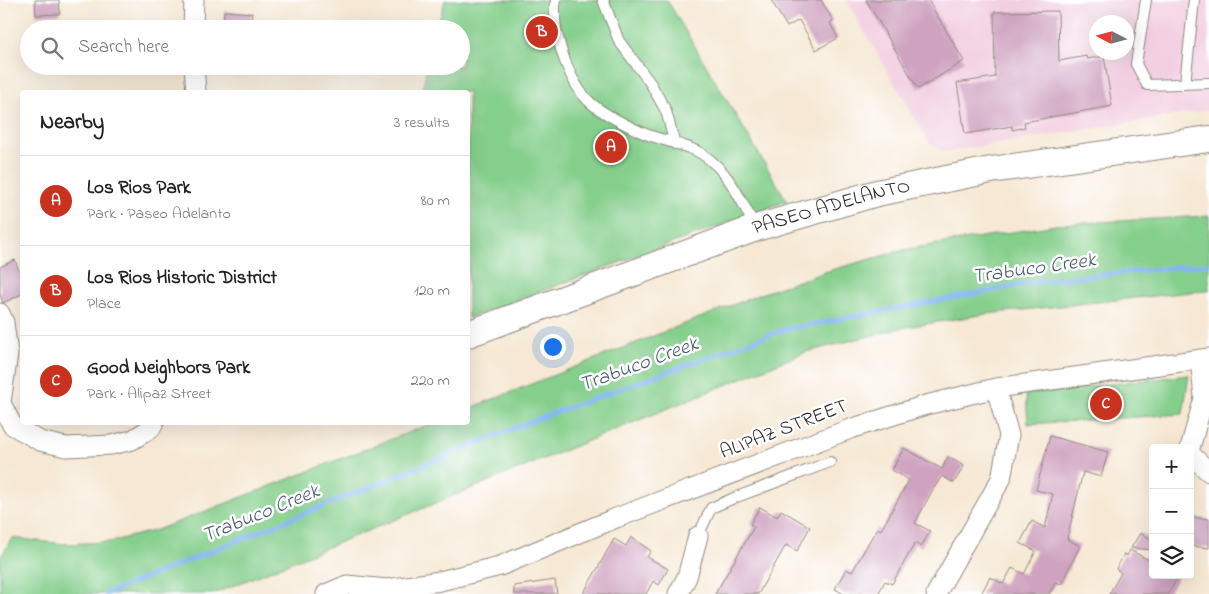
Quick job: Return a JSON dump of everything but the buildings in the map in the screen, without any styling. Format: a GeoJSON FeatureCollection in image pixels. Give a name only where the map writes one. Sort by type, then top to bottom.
{"type":"FeatureCollection","features":[{"type":"Feature","properties":{"kind":"street"},"geometry":{"type":"LineString","coordinates":[[193,20],[194,0]]}},
{"type":"Feature","properties":{"kind":"street"},"geometry":{"type":"LineString","coordinates":[[195,75],[196,90]]}},
{"type":"Feature","properties":{"kind":"street","name":"PASEO ADELANTO"},"geometry":{"type":"LineString","coordinates":[[470,333],[756,228],[877,193],[943,178],[1209,139]]}},
{"type":"Feature","properties":{"kind":"street"},"geometry":{"type":"LineString","coordinates":[[0,312],[4,322],[8,354],[1,403],[12,425],[40,441],[66,447],[112,445],[132,440],[151,428],[152,425]]}},
{"type":"Feature","properties":{"kind":"street"},"geometry":{"type":"LineString","coordinates":[[1191,444],[1204,398],[1204,358]]}},
{"type":"Feature","properties":{"kind":"street","name":"ALIPAZ STREET"},"geometry":{"type":"LineString","coordinates":[[326,594],[347,585],[387,592],[500,566],[616,518],[850,429],[926,405],[996,388],[1204,358]]}},
{"type":"Feature","properties":{"kind":"street"},"geometry":{"type":"LineString","coordinates":[[936,594],[1001,479],[1009,435],[996,388]]}},
{"type":"Feature","properties":{"kind":"street"},"geometry":{"type":"LineString","coordinates":[[1194,458],[1209,472]]}},
{"type":"Feature","properties":{"kind":"street"},"geometry":{"type":"LineString","coordinates":[[678,594],[688,577],[698,536]]}},
{"type":"Feature","properties":{"kind":"lane"},"geometry":{"type":"LineString","coordinates":[[556,0],[554,8],[557,42],[572,76],[591,104],[641,132],[702,154],[730,179],[756,228]]}},
{"type":"Feature","properties":{"kind":"lane"},"geometry":{"type":"LineString","coordinates":[[603,0],[619,41],[651,84],[666,111],[674,144]]}},
{"type":"Feature","properties":{"kind":"lane"},"geometry":{"type":"LineString","coordinates":[[1146,0],[1136,64],[1147,85],[1209,83]]}},
{"type":"Feature","properties":{"kind":"lane"},"geometry":{"type":"LineString","coordinates":[[1185,84],[1194,0]]}},
{"type":"Feature","properties":{"kind":"lane"},"geometry":{"type":"LineString","coordinates":[[698,536],[711,508],[830,462]]}},
{"type":"Feature","properties":{"kind":"shaded area"},"geometry":{"type":"Polygon","coordinates":[[[846,0],[1209,0],[1209,110],[945,152],[930,144],[846,0]]]}},
{"type":"Feature","properties":{"kind":"green space"},"geometry":{"type":"Polygon","coordinates":[[[445,0],[667,0],[787,201],[470,317],[470,90],[422,90],[425,75],[470,75],[470,20],[439,20],[445,0]]]}},
{"type":"Feature","properties":{"kind":"green space"},"geometry":{"type":"Polygon","coordinates":[[[1209,216],[1209,290],[986,314],[901,328],[806,352],[213,594],[0,594],[0,558],[12,538],[64,544],[109,542],[157,530],[428,425],[470,425],[470,408],[763,293],[828,271],[907,249],[1062,224],[1209,216]]]}},
{"type":"Feature","properties":{"kind":"green space"},"geometry":{"type":"Polygon","coordinates":[[[1189,375],[1183,414],[1028,424],[1026,394],[1189,375]]]}},
{"type":"Feature","properties":{"kind":"waterway","name":"Trabuco Creek"},"geometry":{"type":"LineString","coordinates":[[106,594],[540,418],[783,330],[1042,281],[1209,264]]}},
{"type":"Feature","properties":{"kind":"place","name":"Los Rios Historic District"},"geometry":{"type":"Point","coordinates":[542,32]}},
{"type":"Feature","properties":{"kind":"place","name":"Los Rios Park"},"geometry":{"type":"Point","coordinates":[611,147]}},
{"type":"Feature","properties":{"kind":"place","name":"Good Neighbors Park"},"geometry":{"type":"Point","coordinates":[1106,404]}}]}
